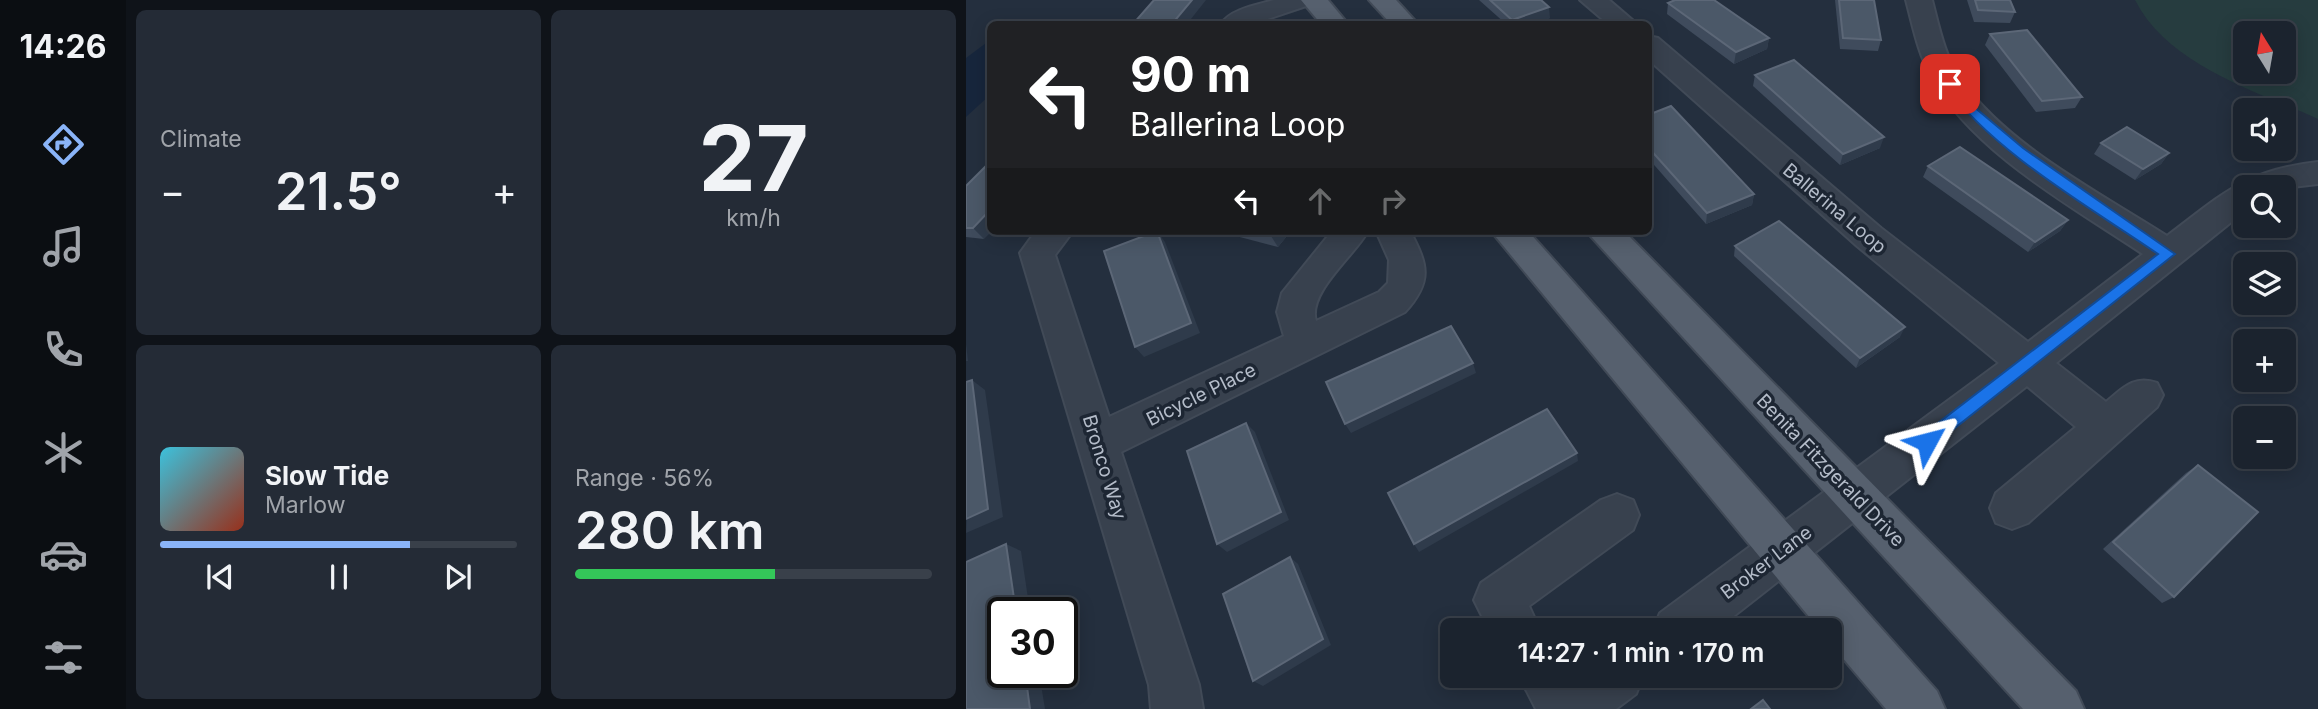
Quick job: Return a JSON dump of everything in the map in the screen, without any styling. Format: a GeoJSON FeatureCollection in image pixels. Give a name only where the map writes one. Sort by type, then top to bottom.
{"type":"FeatureCollection","features":[{"type":"Feature","properties":{"kind":"main road"},"geometry":{"type":"LineString","coordinates":[[1314,0],[1332,21]]}},
{"type":"Feature","properties":{"kind":"main road"},"geometry":{"type":"LineString","coordinates":[[1382,0],[1402,21]]}},
{"type":"Feature","properties":{"kind":"main road"},"geometry":{"type":"LineString","coordinates":[[1511,235],[1919,709]]}},
{"type":"Feature","properties":{"kind":"main road","name":"Benita Fitzgerald Drive"},"geometry":{"type":"LineString","coordinates":[[1607,235],[2058,709]]}},
{"type":"Feature","properties":{"kind":"street"},"geometry":{"type":"LineString","coordinates":[[1240,21],[1300,0]]}},
{"type":"Feature","properties":{"kind":"street"},"geometry":{"type":"LineString","coordinates":[[1593,0],[1620,21]]}},
{"type":"Feature","properties":{"kind":"street"},"geometry":{"type":"LineString","coordinates":[[1919,0],[1936,59],[1969,109],[2019,151],[2168,254]]}},
{"type":"Feature","properties":{"kind":"street","name":"Ballerina Loop"},"geometry":{"type":"LineString","coordinates":[[1652,48],[1782,164],[2027,365],[2107,427]]}},
{"type":"Feature","properties":{"kind":"street"},"geometry":{"type":"LineString","coordinates":[[2296,175],[2318,173]]}},
{"type":"Feature","properties":{"kind":"street","name":"Broker Lane"},"geometry":{"type":"LineString","coordinates":[[1692,618],[1782,548],[1856,496],[2233,203]]}},
{"type":"Feature","properties":{"kind":"street","name":"Bronco Way"},"geometry":{"type":"LineString","coordinates":[[1053,235],[1037,253],[1174,685],[1177,709]]}},
{"type":"Feature","properties":{"kind":"street"},"geometry":{"type":"LineString","coordinates":[[1305,344],[1295,312],[1300,293],[1348,235]]}},
{"type":"Feature","properties":{"kind":"street","name":"Bicycle Place"},"geometry":{"type":"LineString","coordinates":[[1097,443],[1392,302],[1403,293],[1410,276],[1408,264],[1395,235]]}},
{"type":"Feature","properties":{"kind":"street"},"geometry":{"type":"LineString","coordinates":[[2012,508],[2143,395]]}},
{"type":"Feature","properties":{"kind":"street"},"geometry":{"type":"LineString","coordinates":[[1509,618],[1498,600],[1617,515]]}},
{"type":"Feature","properties":{"kind":"street"},"geometry":{"type":"LineString","coordinates":[[1551,688],[1564,709]]}},
{"type":"Feature","properties":{"kind":"street"},"geometry":{"type":"LineString","coordinates":[[1575,709],[1602,688]]}},
{"type":"Feature","properties":{"kind":"green space"},"geometry":{"type":"Polygon","coordinates":[[[2135,0],[2318,0],[2318,119],[2296,109],[2296,98],[2270,98],[2238,84],[2296,84],[2296,21],[2233,21],[2233,82],[2191,59],[2150,23],[2135,0]]]}},
{"type":"Feature","properties":{"kind":"water"},"geometry":{"type":"Polygon","coordinates":[[[987,42],[987,98],[966,117],[966,58],[987,42]]]}},
{"type":"Feature","properties":{"kind":"building"},"geometry":{"type":"Polygon","coordinates":[[[1154,0],[1192,0],[1174,21],[1136,21],[1154,0]]]}},
{"type":"Feature","properties":{"kind":"building"},"geometry":{"type":"Polygon","coordinates":[[[1490,0],[1541,0],[1549,7],[1512,20],[1490,0]]]}},
{"type":"Feature","properties":{"kind":"building"},"geometry":{"type":"Polygon","coordinates":[[[1675,0],[1714,0],[1769,38],[1736,52],[1668,3],[1675,0]]]}},
{"type":"Feature","properties":{"kind":"building"},"geometry":{"type":"Polygon","coordinates":[[[1839,0],[1874,0],[1881,40],[1843,38],[1839,0]]]}},
{"type":"Feature","properties":{"kind":"building"},"geometry":{"type":"Polygon","coordinates":[[[1975,0],[2010,0],[2015,12],[1978,10],[1975,0]]]}},
{"type":"Feature","properties":{"kind":"building"},"geometry":{"type":"Polygon","coordinates":[[[2027,30],[2082,97],[2042,101],[1990,34],[2027,30]]]}},
{"type":"Feature","properties":{"kind":"building"},"geometry":{"type":"Polygon","coordinates":[[[1794,60],[1884,137],[1843,154],[1755,75],[1794,60]]]}},
{"type":"Feature","properties":{"kind":"building"},"geometry":{"type":"Polygon","coordinates":[[[1671,106],[1754,194],[1707,213],[1652,151],[1652,113],[1671,106]]]}},
{"type":"Feature","properties":{"kind":"building"},"geometry":{"type":"Polygon","coordinates":[[[2127,127],[2169,153],[2143,169],[2101,143],[2127,127]]]}},
{"type":"Feature","properties":{"kind":"building"},"geometry":{"type":"Polygon","coordinates":[[[1960,147],[2068,220],[2035,242],[1928,166],[1960,147]]]}},
{"type":"Feature","properties":{"kind":"building"},"geometry":{"type":"Polygon","coordinates":[[[987,165],[987,213],[973,228],[966,228],[966,186],[987,165]]]}},
{"type":"Feature","properties":{"kind":"building"},"geometry":{"type":"Polygon","coordinates":[[[1779,221],[1905,327],[1860,358],[1735,246],[1779,221]]]}},
{"type":"Feature","properties":{"kind":"building"},"geometry":{"type":"Polygon","coordinates":[[[1146,235],[1158,235],[1191,323],[1135,347],[1104,251],[1146,235]]]}},
{"type":"Feature","properties":{"kind":"building"},"geometry":{"type":"Polygon","coordinates":[[[1451,326],[1473,363],[1345,424],[1326,382],[1451,326]]]}},
{"type":"Feature","properties":{"kind":"building"},"geometry":{"type":"Polygon","coordinates":[[[972,380],[988,509],[966,519],[966,382],[972,380]]]}},
{"type":"Feature","properties":{"kind":"building"},"geometry":{"type":"Polygon","coordinates":[[[1547,409],[1577,453],[1414,544],[1388,493],[1547,409]]]}},
{"type":"Feature","properties":{"kind":"building"},"geometry":{"type":"Polygon","coordinates":[[[1246,423],[1281,512],[1217,544],[1187,451],[1246,423]]]}},
{"type":"Feature","properties":{"kind":"building"},"geometry":{"type":"Polygon","coordinates":[[[2198,465],[2258,512],[2174,597],[2113,542],[2198,465]]]}},
{"type":"Feature","properties":{"kind":"building"},"geometry":{"type":"Polygon","coordinates":[[[1006,544],[1014,597],[987,597],[987,688],[1027,688],[1030,709],[966,709],[966,562],[1006,544]]]}},
{"type":"Feature","properties":{"kind":"building"},"geometry":{"type":"Polygon","coordinates":[[[1290,557],[1323,639],[1253,681],[1223,594],[1290,557]]]}},
{"type":"Feature","properties":{"kind":"building"},"geometry":{"type":"Polygon","coordinates":[[[1763,700],[1770,709],[1751,709],[1763,700]]]}},
{"type":"Feature","properties":{"kind":"route"},"geometry":{"type":"LineString","coordinates":[[1927,442],[2168,254],[2019,151],[1969,109],[1950,84]]}}]}
